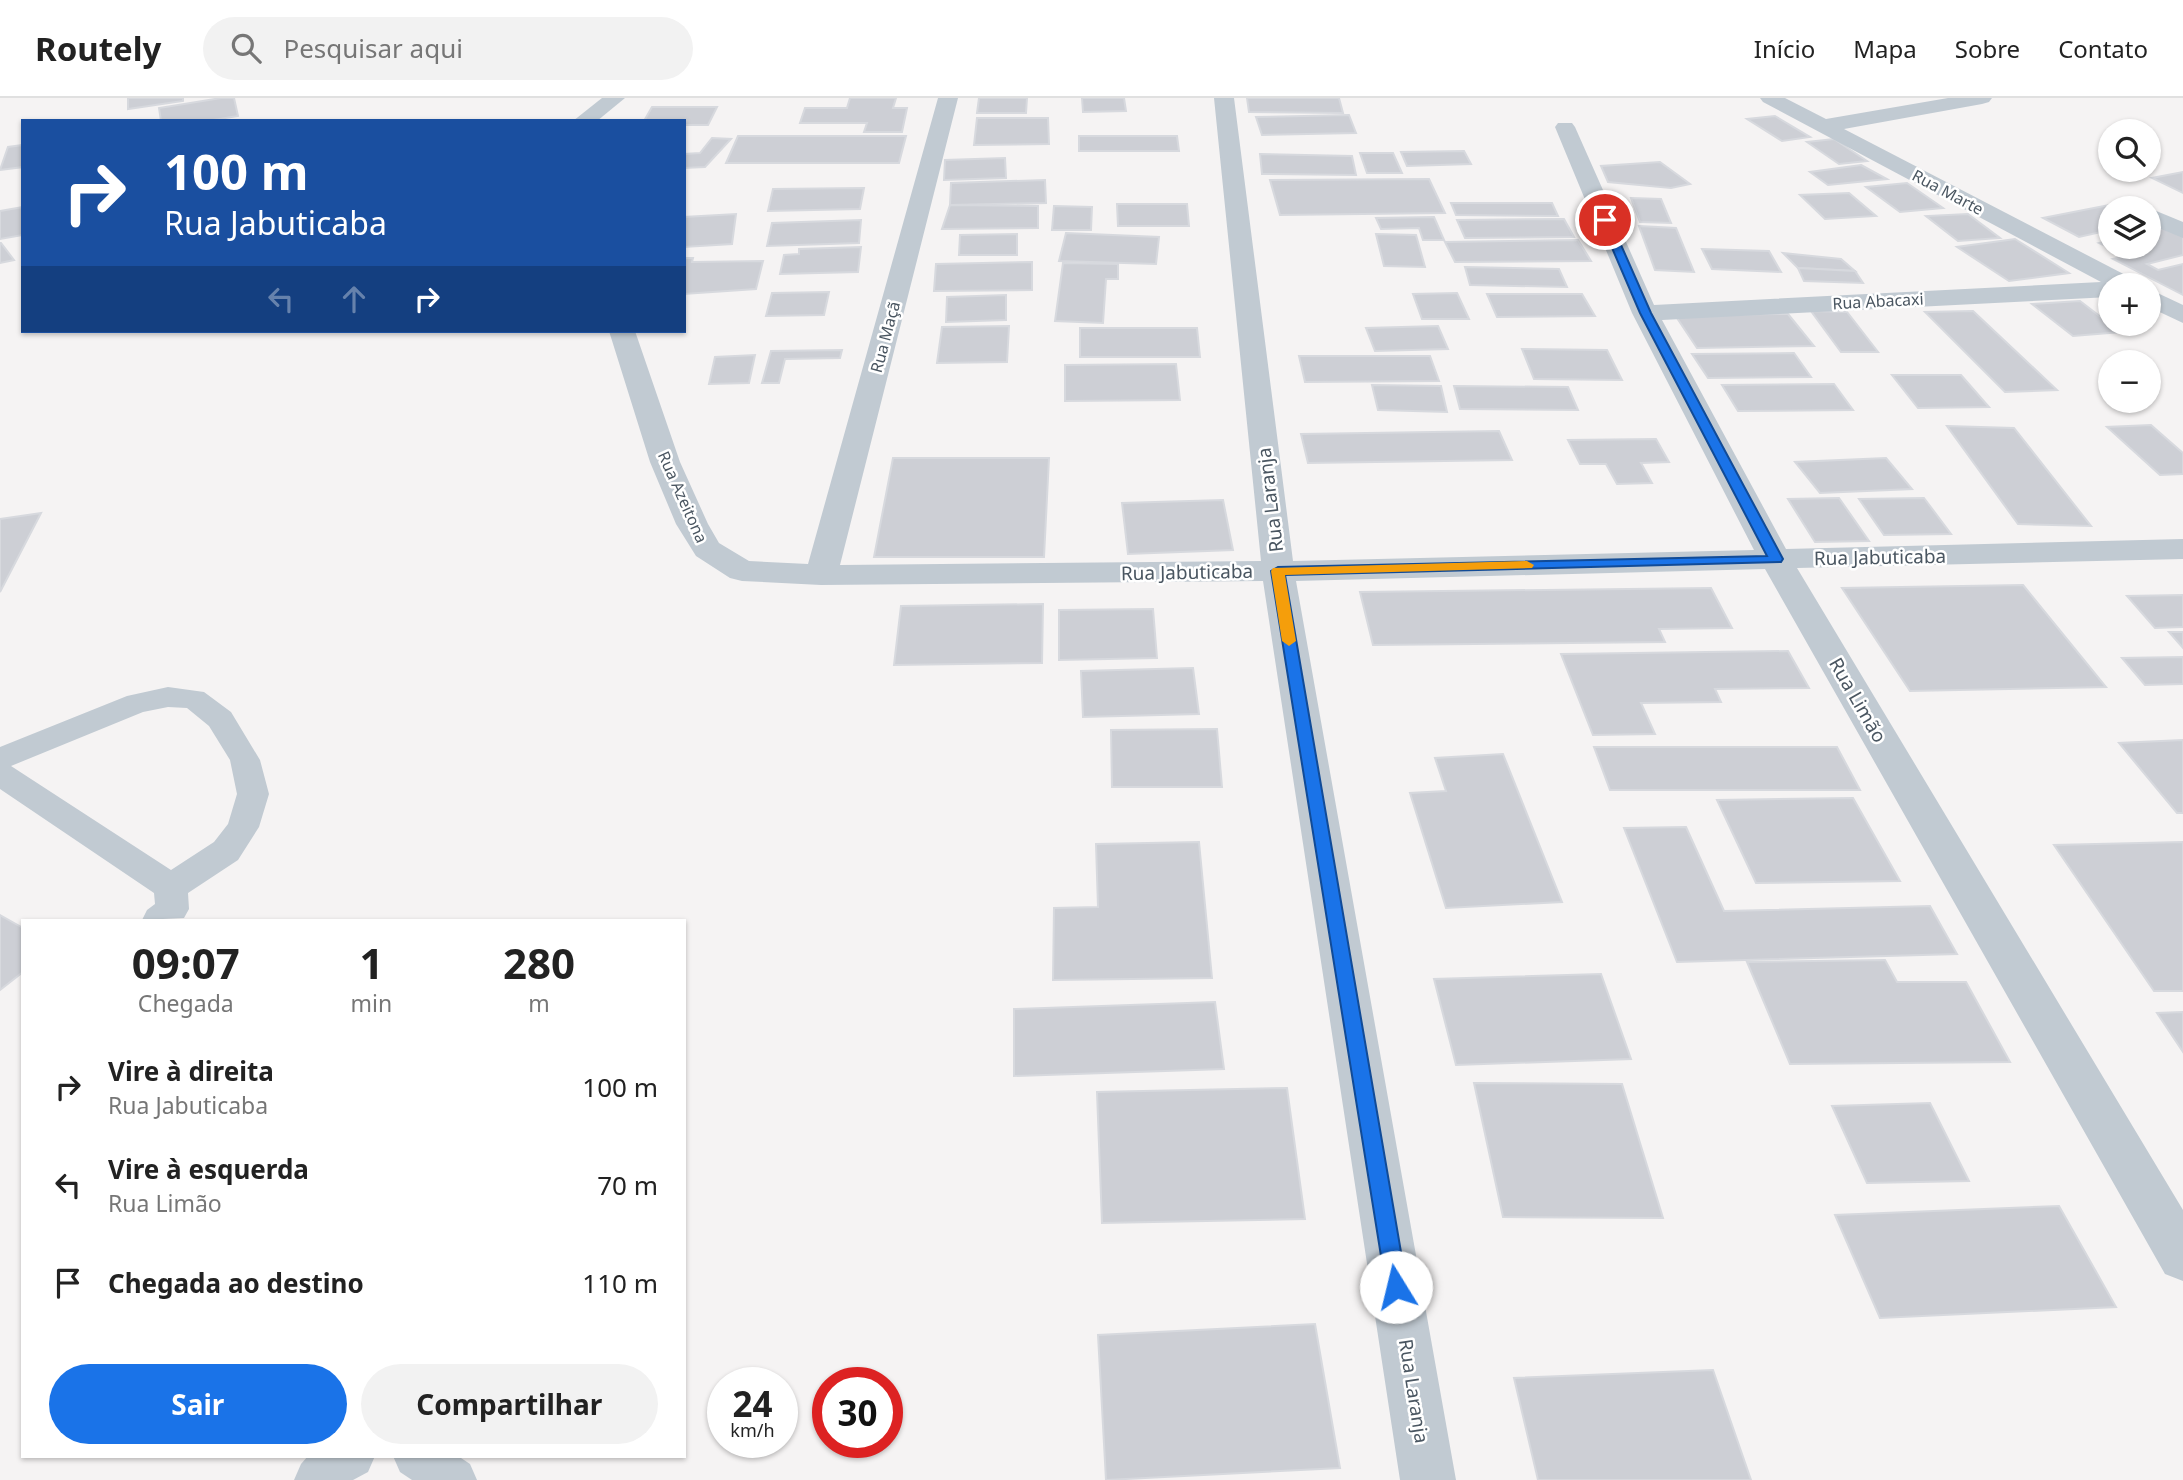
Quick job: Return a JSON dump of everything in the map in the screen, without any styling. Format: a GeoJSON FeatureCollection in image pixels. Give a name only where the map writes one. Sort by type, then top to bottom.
{"type":"FeatureCollection","features":[{"type":"Feature","properties":{"kind":"street"},"geometry":{"type":"LineString","coordinates":[[586,119],[615,98]]}},
{"type":"Feature","properties":{"kind":"street","name":"Rua Maçã"},"geometry":{"type":"LineString","coordinates":[[821,575],[948,98]]}},
{"type":"Feature","properties":{"kind":"street","name":"Rua Laranja"},"geometry":{"type":"LineString","coordinates":[[1224,98],[1278,571],[1428,1480]]}},
{"type":"Feature","properties":{"kind":"street","name":"Rua Marte"},"geometry":{"type":"LineString","coordinates":[[1770,98],[2103,273]]}},
{"type":"Feature","properties":{"kind":"street"},"geometry":{"type":"LineString","coordinates":[[1823,126],[1982,98]]}},
{"type":"Feature","properties":{"kind":"street","name":"Rua Limão"},"geometry":{"type":"LineString","coordinates":[[1565,127],[1645,313],[1776,559],[2183,1257]]}},
{"type":"Feature","properties":{"kind":"street"},"geometry":{"type":"LineString","coordinates":[[2161,221],[2183,231]]}},
{"type":"Feature","properties":{"kind":"street","name":"Rua Abacaxi"},"geometry":{"type":"LineString","coordinates":[[1645,313],[2098,290]]}},
{"type":"Feature","properties":{"kind":"street"},"geometry":{"type":"LineString","coordinates":[[2161,303],[2183,315]]}},
{"type":"Feature","properties":{"kind":"street","name":"Rua Azeitona"},"geometry":{"type":"LineString","coordinates":[[623,333],[665,462],[692,524],[707,549],[742,570],[821,575]]}},
{"type":"Feature","properties":{"kind":"street","name":"Rua Jabuticaba"},"geometry":{"type":"LineString","coordinates":[[821,575],[1278,571],[2183,550]]}},
{"type":"Feature","properties":{"kind":"lane"},"geometry":{"type":"LineString","coordinates":[[0,759],[137,703],[168,697],[194,699],[220,719],[245,760],[253,794],[243,827],[226,851],[171,887]]}},
{"type":"Feature","properties":{"kind":"lane"},"geometry":{"type":"LineString","coordinates":[[0,774],[171,887]]}},
{"type":"Feature","properties":{"kind":"lane"},"geometry":{"type":"LineString","coordinates":[[160,919],[172,909],[171,887]]}},
{"type":"Feature","properties":{"kind":"lane"},"geometry":{"type":"LineString","coordinates":[[317,1480],[328,1468],[348,1458]]}},
{"type":"Feature","properties":{"kind":"lane"},"geometry":{"type":"LineString","coordinates":[[420,1458],[454,1480]]}},
{"type":"Feature","properties":{"kind":"building"},"geometry":{"type":"Polygon","coordinates":[[[128,98],[183,98],[183,101],[128,109],[128,98]]]}},
{"type":"Feature","properties":{"kind":"building"},"geometry":{"type":"Polygon","coordinates":[[[234,98],[238,116],[219,119],[161,119],[159,108],[234,98]]]}},
{"type":"Feature","properties":{"kind":"building"},"geometry":{"type":"Polygon","coordinates":[[[850,98],[896,98],[893,108],[907,108],[902,132],[864,132],[867,123],[800,123],[805,108],[847,108],[850,98]]]}},
{"type":"Feature","properties":{"kind":"building"},"geometry":{"type":"Polygon","coordinates":[[[979,98],[1027,98],[1026,113],[977,113],[979,98]]]}},
{"type":"Feature","properties":{"kind":"building"},"geometry":{"type":"Polygon","coordinates":[[[1082,98],[1124,98],[1126,111],[1083,112],[1082,98]]]}},
{"type":"Feature","properties":{"kind":"building"},"geometry":{"type":"Polygon","coordinates":[[[1247,98],[1339,98],[1343,113],[1249,112],[1247,98]]]}},
{"type":"Feature","properties":{"kind":"building"},"geometry":{"type":"Polygon","coordinates":[[[652,107],[717,107],[708,125],[686,125],[686,119],[645,119],[652,107]]]}},
{"type":"Feature","properties":{"kind":"building"},"geometry":{"type":"Polygon","coordinates":[[[1349,115],[1356,133],[1262,135],[1256,117],[1349,115]]]}},
{"type":"Feature","properties":{"kind":"building"},"geometry":{"type":"Polygon","coordinates":[[[1775,116],[1810,137],[1782,141],[1747,119],[1775,116]]]}},
{"type":"Feature","properties":{"kind":"building"},"geometry":{"type":"Polygon","coordinates":[[[977,118],[1048,118],[1049,144],[974,145],[977,118]]]}},
{"type":"Feature","properties":{"kind":"building"},"geometry":{"type":"Polygon","coordinates":[[[738,136],[906,136],[899,163],[726,163],[738,136]]]}},
{"type":"Feature","properties":{"kind":"building"},"geometry":{"type":"Polygon","coordinates":[[[1079,136],[1177,136],[1179,151],[1079,151],[1079,136]]]}},
{"type":"Feature","properties":{"kind":"building"},"geometry":{"type":"Polygon","coordinates":[[[712,138],[731,139],[705,167],[686,168],[686,154],[700,153],[712,138]]]}},
{"type":"Feature","properties":{"kind":"building"},"geometry":{"type":"Polygon","coordinates":[[[1834,139],[1867,161],[1839,164],[1807,142],[1834,139]]]}},
{"type":"Feature","properties":{"kind":"building"},"geometry":{"type":"Polygon","coordinates":[[[21,145],[21,167],[0,170],[8,147],[21,145]]]}},
{"type":"Feature","properties":{"kind":"building"},"geometry":{"type":"Polygon","coordinates":[[[1464,151],[1471,164],[1407,166],[1401,152],[1464,151]]]}},
{"type":"Feature","properties":{"kind":"building"},"geometry":{"type":"Polygon","coordinates":[[[1360,153],[1393,153],[1402,173],[1367,173],[1360,153]]]}},
{"type":"Feature","properties":{"kind":"building"},"geometry":{"type":"Polygon","coordinates":[[[1260,154],[1352,156],[1356,175],[1262,174],[1260,154]]]}},
{"type":"Feature","properties":{"kind":"building"},"geometry":{"type":"Polygon","coordinates":[[[1005,158],[1006,178],[944,180],[945,160],[1005,158]]]}},
{"type":"Feature","properties":{"kind":"building"},"geometry":{"type":"Polygon","coordinates":[[[1660,162],[1690,184],[1671,188],[1608,182],[1601,166],[1660,162]]]}},
{"type":"Feature","properties":{"kind":"building"},"geometry":{"type":"Polygon","coordinates":[[[1861,165],[1887,179],[1828,185],[1810,172],[1861,165]]]}},
{"type":"Feature","properties":{"kind":"building"},"geometry":{"type":"Polygon","coordinates":[[[2183,172],[2183,193],[2160,182],[2161,176],[2183,172]]]}},
{"type":"Feature","properties":{"kind":"building"},"geometry":{"type":"Polygon","coordinates":[[[1429,179],[1445,213],[1280,215],[1270,180],[1429,179]]]}},
{"type":"Feature","properties":{"kind":"building"},"geometry":{"type":"Polygon","coordinates":[[[1045,180],[1046,203],[950,205],[951,183],[1045,180]]]}},
{"type":"Feature","properties":{"kind":"building"},"geometry":{"type":"Polygon","coordinates":[[[1907,183],[1943,208],[1900,212],[1866,187],[1907,183]]]}},
{"type":"Feature","properties":{"kind":"building"},"geometry":{"type":"Polygon","coordinates":[[[864,188],[860,209],[768,211],[773,189],[864,188]]]}},
{"type":"Feature","properties":{"kind":"building"},"geometry":{"type":"Polygon","coordinates":[[[1849,193],[1876,216],[1825,219],[1800,195],[1849,193]]]}},
{"type":"Feature","properties":{"kind":"building"},"geometry":{"type":"Polygon","coordinates":[[[1631,198],[1661,199],[1671,223],[1640,222],[1631,198]]]}},
{"type":"Feature","properties":{"kind":"building"},"geometry":{"type":"Polygon","coordinates":[[[1451,203],[1552,203],[1558,216],[1456,215],[1451,203]]]}},
{"type":"Feature","properties":{"kind":"building"},"geometry":{"type":"Polygon","coordinates":[[[1117,204],[1187,204],[1189,226],[1118,226],[1117,204]]]}},
{"type":"Feature","properties":{"kind":"building"},"geometry":{"type":"Polygon","coordinates":[[[950,205],[1038,206],[1038,228],[942,229],[950,205]]]}},
{"type":"Feature","properties":{"kind":"building"},"geometry":{"type":"Polygon","coordinates":[[[1054,206],[1092,207],[1091,230],[1052,230],[1054,206]]]}},
{"type":"Feature","properties":{"kind":"building"},"geometry":{"type":"Polygon","coordinates":[[[21,207],[21,235],[0,239],[0,211],[21,207]]]}},
{"type":"Feature","properties":{"kind":"building"},"geometry":{"type":"Polygon","coordinates":[[[2098,207],[2098,233],[2079,237],[2043,218],[2098,207]]]}},
{"type":"Feature","properties":{"kind":"building"},"geometry":{"type":"Polygon","coordinates":[[[736,214],[732,244],[686,247],[686,217],[736,214]]]}},
{"type":"Feature","properties":{"kind":"building"},"geometry":{"type":"Polygon","coordinates":[[[1968,214],[2000,238],[1958,241],[1926,216],[1968,214]]]}},
{"type":"Feature","properties":{"kind":"building"},"geometry":{"type":"Polygon","coordinates":[[[1434,217],[1444,240],[1423,240],[1419,228],[1381,229],[1376,218],[1434,217]]]}},
{"type":"Feature","properties":{"kind":"building"},"geometry":{"type":"Polygon","coordinates":[[[1564,219],[1574,237],[1465,238],[1457,220],[1564,219]]]}},
{"type":"Feature","properties":{"kind":"building"},"geometry":{"type":"Polygon","coordinates":[[[861,220],[859,243],[767,246],[772,223],[861,220]]]}},
{"type":"Feature","properties":{"kind":"building"},"geometry":{"type":"Polygon","coordinates":[[[1639,226],[1676,228],[1694,272],[1655,270],[1639,226]]]}},
{"type":"Feature","properties":{"kind":"building"},"geometry":{"type":"Polygon","coordinates":[[[2161,229],[2183,236],[2183,255],[2147,264],[2158,270],[2183,264],[2183,295],[2161,284],[2161,273],[2140,273],[2113,259],[2161,259],[2161,229]]]}},
{"type":"Feature","properties":{"kind":"building"},"geometry":{"type":"Polygon","coordinates":[[[1066,233],[1159,237],[1156,264],[1059,261],[1066,233]]]}},
{"type":"Feature","properties":{"kind":"building"},"geometry":{"type":"Polygon","coordinates":[[[1017,234],[1017,255],[959,255],[960,235],[1017,234]]]}},
{"type":"Feature","properties":{"kind":"building"},"geometry":{"type":"Polygon","coordinates":[[[1376,234],[1416,235],[1425,267],[1384,266],[1376,234]]]}},
{"type":"Feature","properties":{"kind":"building"},"geometry":{"type":"Polygon","coordinates":[[[2015,239],[2069,273],[2009,281],[1957,247],[2015,239]]]}},
{"type":"Feature","properties":{"kind":"building"},"geometry":{"type":"Polygon","coordinates":[[[1578,240],[1591,261],[1455,262],[1445,242],[1578,240]]]}},
{"type":"Feature","properties":{"kind":"building"},"geometry":{"type":"Polygon","coordinates":[[[1,243],[14,260],[0,263],[1,243]]]}},
{"type":"Feature","properties":{"kind":"building"},"geometry":{"type":"Polygon","coordinates":[[[861,247],[858,272],[780,274],[784,255],[799,254],[799,249],[861,247]]]}},
{"type":"Feature","properties":{"kind":"building"},"geometry":{"type":"Polygon","coordinates":[[[1702,249],[1769,251],[1781,272],[1712,269],[1702,249]]]}},
{"type":"Feature","properties":{"kind":"building"},"geometry":{"type":"Polygon","coordinates":[[[1783,253],[1841,259],[1855,271],[1798,268],[1783,253]]]}},
{"type":"Feature","properties":{"kind":"building"},"geometry":{"type":"Polygon","coordinates":[[[686,258],[693,258],[692,262],[763,261],[756,289],[686,294],[686,258]]]}},
{"type":"Feature","properties":{"kind":"building"},"geometry":{"type":"Polygon","coordinates":[[[1032,262],[1032,290],[934,291],[936,264],[1032,262]]]}},
{"type":"Feature","properties":{"kind":"building"},"geometry":{"type":"Polygon","coordinates":[[[1063,263],[1118,264],[1118,279],[1106,279],[1103,323],[1055,321],[1063,263]]]}},
{"type":"Feature","properties":{"kind":"building"},"geometry":{"type":"Polygon","coordinates":[[[1465,267],[1559,269],[1567,287],[1470,285],[1465,267]]]}},
{"type":"Feature","properties":{"kind":"building"},"geometry":{"type":"Polygon","coordinates":[[[1798,268],[1855,271],[1863,283],[1804,281],[1798,268]]]}},
{"type":"Feature","properties":{"kind":"building"},"geometry":{"type":"Polygon","coordinates":[[[829,292],[824,315],[766,316],[772,293],[829,292]]]}},
{"type":"Feature","properties":{"kind":"building"},"geometry":{"type":"Polygon","coordinates":[[[1457,293],[1469,319],[1422,319],[1413,294],[1457,293]]]}},
{"type":"Feature","properties":{"kind":"building"},"geometry":{"type":"Polygon","coordinates":[[[1487,294],[1582,294],[1595,316],[1497,317],[1487,294]]]}},
{"type":"Feature","properties":{"kind":"building"},"geometry":{"type":"Polygon","coordinates":[[[1006,295],[1006,320],[946,322],[947,297],[1006,295]]]}},
{"type":"Feature","properties":{"kind":"building"},"geometry":{"type":"Polygon","coordinates":[[[2080,301],[2098,315],[2098,334],[2073,336],[2032,304],[2080,301]]]}},
{"type":"Feature","properties":{"kind":"building"},"geometry":{"type":"Polygon","coordinates":[[[1811,311],[1847,312],[1878,352],[1841,352],[1811,311]]]}},
{"type":"Feature","properties":{"kind":"building"},"geometry":{"type":"Polygon","coordinates":[[[1973,311],[2057,390],[2005,392],[1925,312],[1973,311]]]}},
{"type":"Feature","properties":{"kind":"building"},"geometry":{"type":"Polygon","coordinates":[[[1788,314],[1814,346],[1697,348],[1675,315],[1788,314]]]}},
{"type":"Feature","properties":{"kind":"building"},"geometry":{"type":"Polygon","coordinates":[[[1009,326],[1007,362],[937,363],[942,327],[1009,326]]]}},
{"type":"Feature","properties":{"kind":"building"},"geometry":{"type":"Polygon","coordinates":[[[1438,326],[1448,349],[1375,351],[1366,328],[1438,326]]]}},
{"type":"Feature","properties":{"kind":"building"},"geometry":{"type":"Polygon","coordinates":[[[1080,328],[1197,328],[1200,357],[1080,357],[1080,328]]]}},
{"type":"Feature","properties":{"kind":"building"},"geometry":{"type":"Polygon","coordinates":[[[1522,349],[1607,350],[1622,380],[1534,379],[1522,349]]]}},
{"type":"Feature","properties":{"kind":"building"},"geometry":{"type":"Polygon","coordinates":[[[842,350],[840,358],[785,359],[779,383],[762,383],[771,351],[842,350]]]}},
{"type":"Feature","properties":{"kind":"building"},"geometry":{"type":"Polygon","coordinates":[[[1794,353],[1811,377],[1708,378],[1692,354],[1794,353]]]}},
{"type":"Feature","properties":{"kind":"building"},"geometry":{"type":"Polygon","coordinates":[[[755,355],[749,383],[709,384],[715,357],[755,355]]]}},
{"type":"Feature","properties":{"kind":"building"},"geometry":{"type":"Polygon","coordinates":[[[1299,356],[1430,356],[1439,381],[1305,382],[1299,356]]]}},
{"type":"Feature","properties":{"kind":"building"},"geometry":{"type":"Polygon","coordinates":[[[1176,364],[1180,400],[1065,401],[1065,365],[1176,364]]]}},
{"type":"Feature","properties":{"kind":"building"},"geometry":{"type":"Polygon","coordinates":[[[1892,375],[1961,375],[1989,407],[1918,408],[1892,375]]]}},
{"type":"Feature","properties":{"kind":"building"},"geometry":{"type":"Polygon","coordinates":[[[1834,384],[1853,410],[1738,411],[1722,385],[1834,384]]]}},
{"type":"Feature","properties":{"kind":"building"},"geometry":{"type":"Polygon","coordinates":[[[1372,385],[1441,386],[1447,412],[1378,410],[1372,385]]]}},
{"type":"Feature","properties":{"kind":"building"},"geometry":{"type":"Polygon","coordinates":[[[1454,386],[1568,387],[1578,410],[1460,409],[1454,386]]]}},
{"type":"Feature","properties":{"kind":"building"},"geometry":{"type":"Polygon","coordinates":[[[2151,425],[2183,453],[2183,474],[2160,475],[2107,427],[2151,425]]]}},
{"type":"Feature","properties":{"kind":"building"},"geometry":{"type":"Polygon","coordinates":[[[1947,426],[2014,428],[2091,526],[2018,524],[1947,426]]]}},
{"type":"Feature","properties":{"kind":"building"},"geometry":{"type":"Polygon","coordinates":[[[1499,431],[1512,460],[1308,463],[1301,434],[1499,431]]]}},
{"type":"Feature","properties":{"kind":"building"},"geometry":{"type":"Polygon","coordinates":[[[1656,439],[1669,462],[1641,463],[1652,483],[1617,484],[1606,464],[1580,464],[1568,440],[1656,439]]]}},
{"type":"Feature","properties":{"kind":"building"},"geometry":{"type":"Polygon","coordinates":[[[893,458],[1049,458],[1044,557],[874,557],[893,458]]]}},
{"type":"Feature","properties":{"kind":"building"},"geometry":{"type":"Polygon","coordinates":[[[1886,458],[1912,489],[1820,493],[1795,462],[1886,458]]]}},
{"type":"Feature","properties":{"kind":"building"},"geometry":{"type":"Polygon","coordinates":[[[1839,498],[1869,541],[1815,542],[1788,499],[1839,498]]]}},
{"type":"Feature","properties":{"kind":"building"},"geometry":{"type":"Polygon","coordinates":[[[1924,498],[1951,534],[1884,535],[1859,499],[1924,498]]]}},
{"type":"Feature","properties":{"kind":"building"},"geometry":{"type":"Polygon","coordinates":[[[1223,500],[1233,550],[1128,554],[1122,503],[1223,500]]]}},
{"type":"Feature","properties":{"kind":"building"},"geometry":{"type":"Polygon","coordinates":[[[41,513],[0,592],[0,519],[41,513]]]}},
{"type":"Feature","properties":{"kind":"building"},"geometry":{"type":"Polygon","coordinates":[[[2023,585],[2106,687],[1910,691],[1842,588],[2023,585]]]}},
{"type":"Feature","properties":{"kind":"building"},"geometry":{"type":"Polygon","coordinates":[[[1711,588],[1732,628],[1659,629],[1665,642],[1373,645],[1360,592],[1711,588]]]}},
{"type":"Feature","properties":{"kind":"building"},"geometry":{"type":"Polygon","coordinates":[[[2183,595],[2183,627],[2155,628],[2127,596],[2183,595]]]}},
{"type":"Feature","properties":{"kind":"building"},"geometry":{"type":"Polygon","coordinates":[[[1043,604],[1042,663],[894,665],[901,606],[1043,604]]]}},
{"type":"Feature","properties":{"kind":"building"},"geometry":{"type":"Polygon","coordinates":[[[1153,609],[1157,658],[1059,660],[1059,610],[1153,609]]]}},
{"type":"Feature","properties":{"kind":"building"},"geometry":{"type":"Polygon","coordinates":[[[2169,632],[2183,632],[2183,648],[2169,632]]]}},
{"type":"Feature","properties":{"kind":"building"},"geometry":{"type":"Polygon","coordinates":[[[1788,651],[1809,688],[1715,689],[1721,702],[1641,703],[1655,734],[1593,735],[1561,654],[1788,651]]]}},
{"type":"Feature","properties":{"kind":"building"},"geometry":{"type":"Polygon","coordinates":[[[2183,657],[2183,684],[2145,685],[2122,658],[2183,657]]]}},
{"type":"Feature","properties":{"kind":"building"},"geometry":{"type":"Polygon","coordinates":[[[1193,668],[1199,714],[1083,717],[1081,671],[1193,668]]]}},
{"type":"Feature","properties":{"kind":"building"},"geometry":{"type":"Polygon","coordinates":[[[1217,729],[1222,787],[1112,787],[1111,730],[1217,729]]]}},
{"type":"Feature","properties":{"kind":"building"},"geometry":{"type":"Polygon","coordinates":[[[2183,740],[2183,813],[2177,813],[2119,743],[2183,740]]]}},
{"type":"Feature","properties":{"kind":"building"},"geometry":{"type":"Polygon","coordinates":[[[1594,747],[1837,747],[1860,790],[1610,790],[1594,747]]]}},
{"type":"Feature","properties":{"kind":"building"},"geometry":{"type":"Polygon","coordinates":[[[1503,754],[1562,902],[1446,908],[1410,793],[1446,791],[1435,758],[1503,754]]]}},
{"type":"Feature","properties":{"kind":"building"},"geometry":{"type":"Polygon","coordinates":[[[1853,798],[1900,881],[1756,883],[1717,800],[1853,798]]]}},
{"type":"Feature","properties":{"kind":"building"},"geometry":{"type":"Polygon","coordinates":[[[1686,827],[1724,911],[1930,906],[1957,954],[1677,962],[1624,828],[1686,827]]]}},
{"type":"Feature","properties":{"kind":"building"},"geometry":{"type":"Polygon","coordinates":[[[1199,842],[1212,978],[1053,980],[1054,908],[1098,907],[1096,844],[1199,842]]]}},
{"type":"Feature","properties":{"kind":"building"},"geometry":{"type":"Polygon","coordinates":[[[2183,842],[2183,991],[2154,991],[2054,845],[2183,842]]]}},
{"type":"Feature","properties":{"kind":"building"},"geometry":{"type":"Polygon","coordinates":[[[0,915],[21,927],[21,974],[0,990],[0,915]]]}},
{"type":"Feature","properties":{"kind":"building"},"geometry":{"type":"Polygon","coordinates":[[[1885,960],[1897,982],[1966,982],[2010,1062],[1790,1064],[1747,962],[1885,960]]]}},
{"type":"Feature","properties":{"kind":"building"},"geometry":{"type":"Polygon","coordinates":[[[1601,974],[1631,1059],[1456,1065],[1434,979],[1601,974]]]}},
{"type":"Feature","properties":{"kind":"building"},"geometry":{"type":"Polygon","coordinates":[[[1215,1002],[1224,1069],[1014,1076],[1014,1009],[1215,1002]]]}},
{"type":"Feature","properties":{"kind":"building"},"geometry":{"type":"Polygon","coordinates":[[[2183,1012],[2183,1052],[2157,1013],[2183,1012]]]}},
{"type":"Feature","properties":{"kind":"building"},"geometry":{"type":"Polygon","coordinates":[[[1474,1083],[1622,1084],[1663,1218],[1503,1217],[1474,1083]]]}},
{"type":"Feature","properties":{"kind":"building"},"geometry":{"type":"Polygon","coordinates":[[[1287,1088],[1305,1219],[1102,1223],[1097,1092],[1287,1088]]]}},
{"type":"Feature","properties":{"kind":"building"},"geometry":{"type":"Polygon","coordinates":[[[1930,1103],[1969,1181],[1867,1183],[1832,1106],[1930,1103]]]}},
{"type":"Feature","properties":{"kind":"building"},"geometry":{"type":"Polygon","coordinates":[[[2059,1206],[2116,1307],[1880,1318],[1835,1215],[2059,1206]]]}},
{"type":"Feature","properties":{"kind":"building"},"geometry":{"type":"Polygon","coordinates":[[[1315,1324],[1340,1468],[1106,1480],[1098,1335],[1315,1324]]]}},
{"type":"Feature","properties":{"kind":"building"},"geometry":{"type":"Polygon","coordinates":[[[1713,1370],[1751,1480],[1538,1480],[1514,1378],[1713,1370]]]}},
{"type":"Feature","properties":{"kind":"slow traffic"},"geometry":{"type":"LineString","coordinates":[[1289,641],[1278,571],[1527,565]]}},
{"type":"Feature","properties":{"kind":"route"},"geometry":{"type":"LineString","coordinates":[[1396,1287],[1278,571],[1776,559],[1645,313],[1605,220]]}}]}
